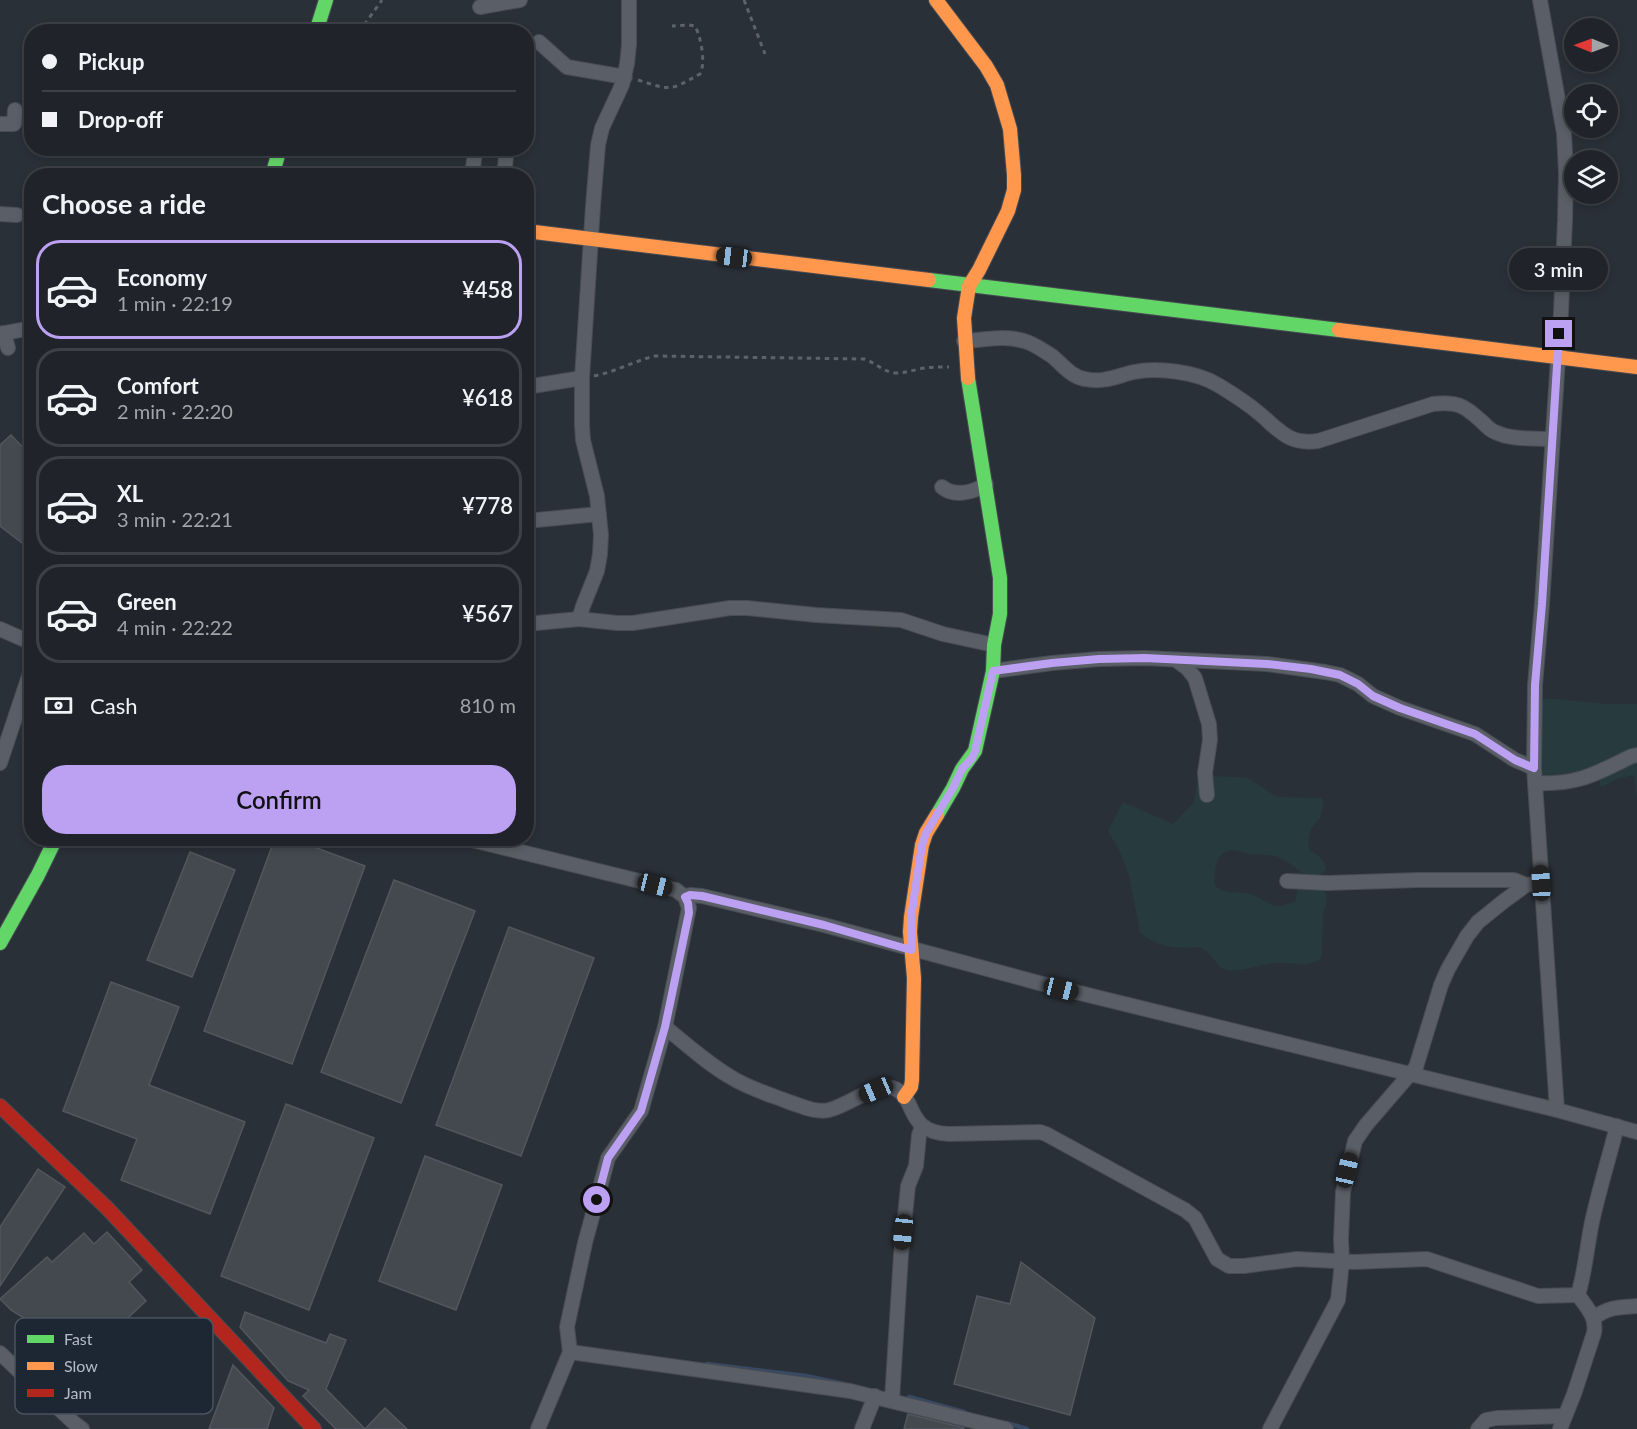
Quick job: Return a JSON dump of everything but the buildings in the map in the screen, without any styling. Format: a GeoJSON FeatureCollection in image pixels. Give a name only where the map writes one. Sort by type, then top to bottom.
{"type":"FeatureCollection","features":[{"type":"Feature","properties":{"kind":"street"},"geometry":{"type":"LineString","coordinates":[[318,24],[326,0]]}},
{"type":"Feature","properties":{"kind":"street"},"geometry":{"type":"LineString","coordinates":[[480,7],[520,0]]}},
{"type":"Feature","properties":{"kind":"street"},"geometry":{"type":"LineString","coordinates":[[579,620],[597,571],[600,554],[597,496],[583,440],[582,425],[582,378],[598,145],[602,128],[625,77],[629,45],[629,0]]}},
{"type":"Feature","properties":{"kind":"street"},"geometry":{"type":"LineString","coordinates":[[904,1097],[911,1087],[912,1080],[915,1005],[911,917],[922,845],[926,833],[962,769],[975,751],[993,671],[994,645],[1000,614],[1000,578],[966,367],[964,318],[969,286],[1008,211],[1014,190],[1010,129],[997,85],[986,66],[936,0]]}},
{"type":"Feature","properties":{"kind":"street"},"geometry":{"type":"LineString","coordinates":[[1540,0],[1564,133],[1566,163],[1558,357],[1535,685],[1534,768],[1557,1110]]}},
{"type":"Feature","properties":{"kind":"street"},"geometry":{"type":"LineString","coordinates":[[539,42],[567,68],[625,77]]}},
{"type":"Feature","properties":{"kind":"street"},"geometry":{"type":"LineString","coordinates":[[0,124],[14,124],[15,110]]}},
{"type":"Feature","properties":{"kind":"street"},"geometry":{"type":"LineString","coordinates":[[0,214],[17,215]]}},
{"type":"Feature","properties":{"kind":"street"},"geometry":{"type":"LineString","coordinates":[[534,232],[1637,366]]}},
{"type":"Feature","properties":{"kind":"street"},"geometry":{"type":"LineString","coordinates":[[9,348],[2,334],[24,328]]}},
{"type":"Feature","properties":{"kind":"street"},"geometry":{"type":"LineString","coordinates":[[964,341],[1003,339],[1024,341],[1051,355],[1070,373],[1083,379],[1099,381],[1152,370],[1172,371],[1194,376],[1215,383],[1235,395],[1285,437],[1306,443],[1445,402],[1456,403],[1467,409],[1492,431],[1504,436],[1551,439]]}},
{"type":"Feature","properties":{"kind":"street"},"geometry":{"type":"LineString","coordinates":[[534,386],[582,378]]}},
{"type":"Feature","properties":{"kind":"street"},"geometry":{"type":"LineString","coordinates":[[942,487],[948,492],[956,493],[978,489],[986,484]]}},
{"type":"Feature","properties":{"kind":"street"},"geometry":{"type":"LineString","coordinates":[[534,520],[599,514]]}},
{"type":"Feature","properties":{"kind":"street"},"geometry":{"type":"LineString","coordinates":[[534,623],[579,620],[633,622],[730,608],[747,608],[901,620],[943,634],[994,645]]}},
{"type":"Feature","properties":{"kind":"street"},"geometry":{"type":"LineString","coordinates":[[0,629],[24,640]]}},
{"type":"Feature","properties":{"kind":"street"},"geometry":{"type":"LineString","coordinates":[[993,671],[1052,663],[1145,658],[1297,667],[1340,675],[1358,684],[1373,696],[1400,708],[1475,734],[1515,760],[1534,768]]}},
{"type":"Feature","properties":{"kind":"street"},"geometry":{"type":"LineString","coordinates":[[1176,660],[1195,678],[1209,724],[1210,740],[1205,773],[1207,795]]}},
{"type":"Feature","properties":{"kind":"street"},"geometry":{"type":"LineString","coordinates":[[0,763],[24,691]]}},
{"type":"Feature","properties":{"kind":"street"},"geometry":{"type":"LineString","coordinates":[[1535,783],[1572,782],[1637,755]]}},
{"type":"Feature","properties":{"kind":"street"},"geometry":{"type":"LineString","coordinates":[[0,943],[52,846]]}},
{"type":"Feature","properties":{"kind":"street"},"geometry":{"type":"LineString","coordinates":[[497,846],[676,890],[685,897],[689,913],[665,1027],[641,1111],[608,1158],[585,1243],[567,1327],[570,1352],[538,1429]]}},
{"type":"Feature","properties":{"kind":"street"},"geometry":{"type":"LineString","coordinates":[[1287,881],[1327,884],[1419,880],[1514,880],[1526,885]]}},
{"type":"Feature","properties":{"kind":"street"},"geometry":{"type":"LineString","coordinates":[[1270,1429],[1338,1300],[1342,1262],[1343,1192],[1355,1141],[1416,1067],[1441,985],[1459,950],[1478,922],[1526,885],[1541,883]]}},
{"type":"Feature","properties":{"kind":"street"},"geometry":{"type":"LineString","coordinates":[[685,897],[702,896],[824,925],[911,950],[1095,997],[1557,1110],[1637,1132]]}},
{"type":"Feature","properties":{"kind":"street"},"geometry":{"type":"LineString","coordinates":[[665,1027],[735,1080],[812,1109],[820,1111],[831,1109],[885,1088],[894,1089],[904,1097],[922,1127],[941,1134],[1040,1132],[1046,1134],[1185,1210],[1195,1218],[1217,1259],[1229,1266],[1297,1259],[1354,1263],[1427,1259],[1538,1296],[1578,1295]]}},
{"type":"Feature","properties":{"kind":"street"},"geometry":{"type":"LineString","coordinates":[[0,1106],[107,1208],[210,1318]]}},
{"type":"Feature","properties":{"kind":"street"},"geometry":{"type":"LineString","coordinates":[[1578,1295],[1592,1221],[1617,1126]]}},
{"type":"Feature","properties":{"kind":"street"},"geometry":{"type":"LineString","coordinates":[[892,1400],[901,1255],[908,1186],[916,1166],[922,1127]]}},
{"type":"Feature","properties":{"kind":"street"},"geometry":{"type":"LineString","coordinates":[[1478,1429],[1486,1420],[1497,1418],[1562,1423],[1574,1394],[1596,1325],[1594,1318],[1578,1295]]}},
{"type":"Feature","properties":{"kind":"street"},"geometry":{"type":"LineString","coordinates":[[1594,1318],[1602,1311],[1611,1308],[1637,1306]]}},
{"type":"Feature","properties":{"kind":"street"},"geometry":{"type":"LineString","coordinates":[[213,1321],[314,1429]]}},
{"type":"Feature","properties":{"kind":"street"},"geometry":{"type":"LineString","coordinates":[[570,1352],[822,1386],[875,1396],[1006,1429]]}},
{"type":"Feature","properties":{"kind":"street"},"geometry":{"type":"LineString","coordinates":[[0,1353],[15,1367]]}},
{"type":"Feature","properties":{"kind":"street"},"geometry":{"type":"LineString","coordinates":[[862,1429],[875,1396]]}},
{"type":"Feature","properties":{"kind":"street"},"geometry":{"type":"LineString","coordinates":[[64,1414],[82,1429]]}},
{"type":"Feature","properties":{"kind":"path"},"geometry":{"type":"LineString","coordinates":[[364,24],[382,0]]}},
{"type":"Feature","properties":{"kind":"path"},"geometry":{"type":"LineString","coordinates":[[744,0],[765,54]]}},
{"type":"Feature","properties":{"kind":"path"},"geometry":{"type":"LineString","coordinates":[[625,77],[672,88],[700,74],[704,64],[698,31],[695,26],[672,26]]}},
{"type":"Feature","properties":{"kind":"path"},"geometry":{"type":"LineString","coordinates":[[582,378],[611,372],[655,356],[864,359],[883,370],[904,373],[935,366],[966,367]]}},
{"type":"Feature","properties":{"kind":"green space"},"geometry":{"type":"Polygon","coordinates":[[[1542,698],[1637,704],[1637,800],[1634,775],[1617,779],[1601,787],[1596,769],[1585,775],[1542,779],[1540,734],[1542,698]]]}},
{"type":"Feature","properties":{"kind":"green space"},"geometry":{"type":"Polygon","coordinates":[[[1198,775],[1248,778],[1277,797],[1321,798],[1324,801],[1320,818],[1311,829],[1308,842],[1310,851],[1323,860],[1326,870],[1322,873],[1309,876],[1278,857],[1231,850],[1226,851],[1219,858],[1215,875],[1215,885],[1227,892],[1250,894],[1277,906],[1295,902],[1298,886],[1322,888],[1327,901],[1323,915],[1322,955],[1317,961],[1303,964],[1275,963],[1233,971],[1220,967],[1209,953],[1200,947],[1168,946],[1153,941],[1140,932],[1129,875],[1108,831],[1123,802],[1173,824],[1194,802],[1198,775]]]}},
{"type":"Feature","properties":{"kind":"waterway"},"geometry":{"type":"LineString","coordinates":[[707,1364],[806,1376],[844,1384]]}},
{"type":"Feature","properties":{"kind":"waterway"},"geometry":{"type":"LineString","coordinates":[[909,1397],[964,1412]]}},
{"type":"Feature","properties":{"kind":"waterway"},"geometry":{"type":"LineString","coordinates":[[1007,1423],[1027,1429]]}},
{"type":"Feature","properties":{"kind":"traffic: fast"},"geometry":{"type":"LineString","coordinates":[[318,24],[326,0]]}},
{"type":"Feature","properties":{"kind":"traffic: fast"},"geometry":{"type":"LineString","coordinates":[[274,168],[278,156]]}},
{"type":"Feature","properties":{"kind":"traffic: fast"},"geometry":{"type":"LineString","coordinates":[[929,280],[1339,330]]}},
{"type":"Feature","properties":{"kind":"traffic: fast"},"geometry":{"type":"LineString","coordinates":[[937,815],[962,769],[975,751],[993,671],[994,645],[1000,614],[1000,578],[968,378]]}},
{"type":"Feature","properties":{"kind":"traffic: fast"},"geometry":{"type":"LineString","coordinates":[[0,943],[52,846]]}},
{"type":"Feature","properties":{"kind":"traffic: slow"},"geometry":{"type":"LineString","coordinates":[[936,0],[986,66],[997,85],[1010,129],[1014,175],[1014,190],[1008,211],[969,286],[964,318],[968,378]]}},
{"type":"Feature","properties":{"kind":"traffic: slow"},"geometry":{"type":"LineString","coordinates":[[534,232],[929,280]]}},
{"type":"Feature","properties":{"kind":"traffic: slow"},"geometry":{"type":"LineString","coordinates":[[1339,330],[1637,367]]}},
{"type":"Feature","properties":{"kind":"traffic: slow"},"geometry":{"type":"LineString","coordinates":[[904,1097],[911,1087],[912,1080],[914,978],[911,917],[922,845],[937,815]]}},
{"type":"Feature","properties":{"kind":"traffic: jam"},"geometry":{"type":"LineString","coordinates":[[0,1106],[107,1208],[210,1318]]}},
{"type":"Feature","properties":{"kind":"traffic: jam"},"geometry":{"type":"LineString","coordinates":[[213,1321],[314,1429]]}},
{"type":"Feature","properties":{"kind":"route"},"geometry":{"type":"LineString","coordinates":[[597,1200],[608,1158],[641,1111],[665,1027],[689,913],[685,897],[702,896],[824,925],[911,950],[911,917],[922,845],[926,833],[962,769],[975,751],[993,671],[1052,663],[1145,658],[1267,664],[1311,669],[1340,675],[1358,684],[1373,696],[1400,708],[1475,734],[1515,760],[1534,768],[1535,685],[1559,334]]}}]}
